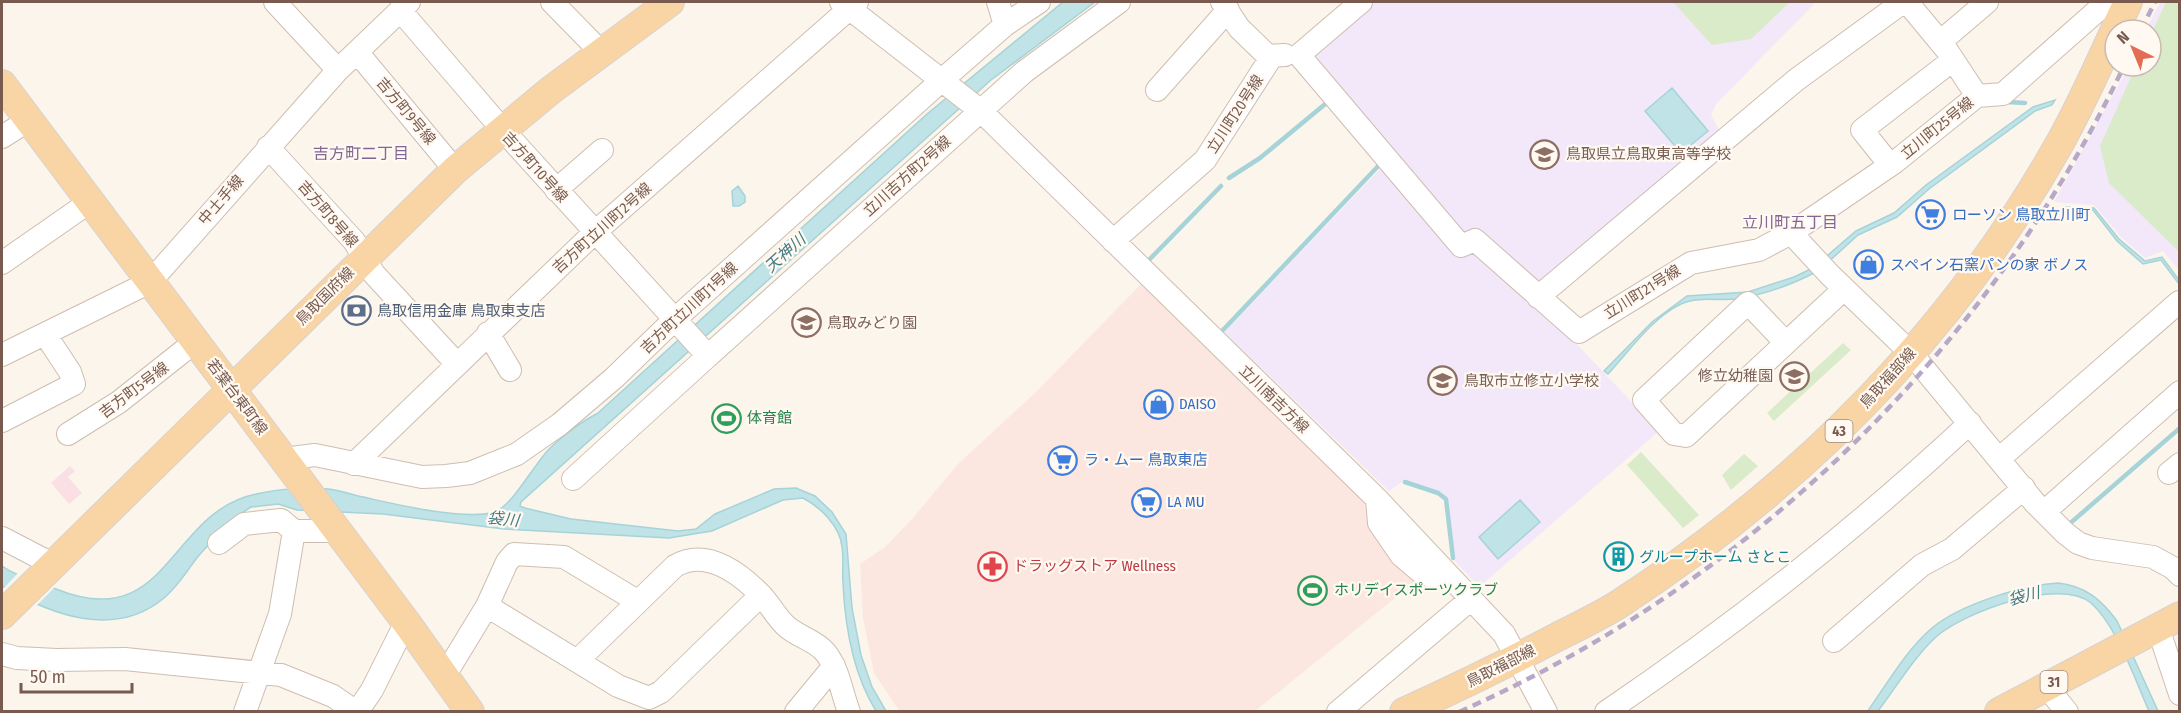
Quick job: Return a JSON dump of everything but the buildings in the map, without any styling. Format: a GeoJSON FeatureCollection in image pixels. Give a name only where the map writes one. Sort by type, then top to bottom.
{"type":"FeatureCollection","features":[{"type":"Feature","properties":{"kind":"main road","name":"鳥取国府線"},"geometry":{"type":"LineString","coordinates":[[6,611],[455,170],[502,129],[600,51],[670,2]]}},
{"type":"Feature","properties":{"kind":"main road","name":"鳥取福部線"},"geometry":{"type":"LineString","coordinates":[[1404,711],[1518,658],[1618,605],[1754,507],[1814,455],[1878,391],[1966,287],[2026,199],[2085,95],[2128,2]]}},
{"type":"Feature","properties":{"kind":"main road","name":"若葉台東町線"},"geometry":{"type":"LineString","coordinates":[[2,84],[406,622],[470,711]]}},
{"type":"Feature","properties":{"kind":"main road","name":"31"},"geometry":{"type":"LineString","coordinates":[[2000,711],[2159,627]]}},
{"type":"Feature","properties":{"kind":"street"},"geometry":{"type":"LineString","coordinates":[[274,2],[338,70]]}},
{"type":"Feature","properties":{"kind":"street"},"geometry":{"type":"LineString","coordinates":[[552,2],[600,51]]}},
{"type":"Feature","properties":{"kind":"street"},"geometry":{"type":"LineString","coordinates":[[998,2],[1005,25]]}},
{"type":"Feature","properties":{"kind":"street","name":"吉方町立川町1号線"},"geometry":{"type":"LineString","coordinates":[[286,464],[315,455],[422,477],[470,473],[517,454],[560,424],[614,378],[1005,25],[1039,2]]}},
{"type":"Feature","properties":{"kind":"street","name":"立川吉方町2号線"},"geometry":{"type":"LineString","coordinates":[[573,479],[706,354],[979,110],[1024,72],[1119,2]]}},
{"type":"Feature","properties":{"kind":"street"},"geometry":{"type":"LineString","coordinates":[[1157,90],[1225,6],[1249,39],[1268,56],[1272,56],[1299,55],[1361,2]]}},
{"type":"Feature","properties":{"kind":"street"},"geometry":{"type":"LineString","coordinates":[[1538,297],[1796,80],[1905,2],[1947,51],[1977,96]]}},
{"type":"Feature","properties":{"kind":"street"},"geometry":{"type":"LineString","coordinates":[[1890,165],[1862,130],[1947,51],[1987,2]]}},
{"type":"Feature","properties":{"kind":"street","name":"立川町25号線"},"geometry":{"type":"LineString","coordinates":[[1791,233],[1890,165],[1977,96],[2003,94],[2107,2]]}},
{"type":"Feature","properties":{"kind":"street"},"geometry":{"type":"LineString","coordinates":[[849,3],[944,81]]}},
{"type":"Feature","properties":{"kind":"street","name":"吉方町立川町2号線"},"geometry":{"type":"LineString","coordinates":[[354,464],[456,363],[594,233],[849,3]]}},
{"type":"Feature","properties":{"kind":"street","name":"中土手線"},"geometry":{"type":"LineString","coordinates":[[2,355],[150,282],[338,70],[405,6]]}},
{"type":"Feature","properties":{"kind":"street","name":"吉方町10号線"},"geometry":{"type":"LineString","coordinates":[[405,6],[502,129],[706,354]]}},
{"type":"Feature","properties":{"kind":"street","name":"吉方町9号線"},"geometry":{"type":"LineString","coordinates":[[357,52],[455,170]]}},
{"type":"Feature","properties":{"kind":"street","name":"立川町21号線"},"geometry":{"type":"LineString","coordinates":[[1299,55],[1461,246],[1475,240],[1579,332],[1691,263],[1760,250],[1791,233]]}},
{"type":"Feature","properties":{"kind":"street","name":"立川町20号線"},"geometry":{"type":"LineString","coordinates":[[1113,241],[1205,160],[1272,56]]}},
{"type":"Feature","properties":{"kind":"street","name":"立川南吉方線"},"geometry":{"type":"LineString","coordinates":[[944,81],[979,110],[1377,499],[1504,634],[1546,711]]}},
{"type":"Feature","properties":{"kind":"street"},"geometry":{"type":"LineString","coordinates":[[2,137],[29,120]]}},
{"type":"Feature","properties":{"kind":"street","name":"吉方町8号線"},"geometry":{"type":"LineString","coordinates":[[268,147],[354,241],[374,274],[456,363]]}},
{"type":"Feature","properties":{"kind":"street"},"geometry":{"type":"LineString","coordinates":[[556,190],[602,150]]}},
{"type":"Feature","properties":{"kind":"street"},"geometry":{"type":"LineString","coordinates":[[2,263],[90,201]]}},
{"type":"Feature","properties":{"kind":"street"},"geometry":{"type":"LineString","coordinates":[[1791,233],[1844,289],[1911,353],[2044,512],[2078,543],[2092,548],[2153,557],[2173,568],[2180,575]]}},
{"type":"Feature","properties":{"kind":"street"},"geometry":{"type":"LineString","coordinates":[[1786,343],[1748,303],[1644,400],[1674,434],[1686,436],[1786,343],[1844,289]]}},
{"type":"Feature","properties":{"kind":"street"},"geometry":{"type":"LineString","coordinates":[[2000,459],[2180,302]]}},
{"type":"Feature","properties":{"kind":"street"},"geometry":{"type":"LineString","coordinates":[[488,333],[510,370]]}},
{"type":"Feature","properties":{"kind":"street"},"geometry":{"type":"LineString","coordinates":[[2,421],[74,384],[70,372],[45,334]]}},
{"type":"Feature","properties":{"kind":"street","name":"吉方町5号線"},"geometry":{"type":"LineString","coordinates":[[68,434],[119,402],[196,341]]}},
{"type":"Feature","properties":{"kind":"street"},"geometry":{"type":"LineString","coordinates":[[2044,512],[2180,392]]}},
{"type":"Feature","properties":{"kind":"street"},"geometry":{"type":"LineString","coordinates":[[1606,711],[1713,638],[1832,544],[1970,423]]}},
{"type":"Feature","properties":{"kind":"street"},"geometry":{"type":"LineString","coordinates":[[1834,641],[1922,565],[1952,549],[2024,488]]}},
{"type":"Feature","properties":{"kind":"street"},"geometry":{"type":"LineString","coordinates":[[219,543],[244,524],[282,520],[294,531],[334,526]]}},
{"type":"Feature","properties":{"kind":"street"},"geometry":{"type":"LineString","coordinates":[[245,711],[280,614],[294,531]]}},
{"type":"Feature","properties":{"kind":"street"},"geometry":{"type":"LineString","coordinates":[[2,538],[52,567]]}},
{"type":"Feature","properties":{"kind":"street"},"geometry":{"type":"LineString","coordinates":[[445,675],[487,606],[511,556],[526,553],[564,557],[638,601]]}},
{"type":"Feature","properties":{"kind":"street"},"geometry":{"type":"LineString","coordinates":[[578,660],[675,566],[694,560],[709,559],[717,562],[761,595],[785,625],[824,650],[834,666],[849,711]]}},
{"type":"Feature","properties":{"kind":"street"},"geometry":{"type":"LineString","coordinates":[[487,606],[618,686],[643,697],[656,696],[761,595]]}},
{"type":"Feature","properties":{"kind":"street"},"geometry":{"type":"LineString","coordinates":[[1338,711],[1471,599]]}},
{"type":"Feature","properties":{"kind":"street"},"geometry":{"type":"LineString","coordinates":[[2,654],[17,658],[56,660],[124,659],[281,675],[304,682],[356,711],[372,690],[406,622]]}},
{"type":"Feature","properties":{"kind":"street"},"geometry":{"type":"LineString","coordinates":[[2159,627],[2180,694]]}},
{"type":"Feature","properties":{"kind":"street"},"geometry":{"type":"LineString","coordinates":[[796,711],[834,666]]}},
{"type":"Feature","properties":{"kind":"street"},"geometry":{"type":"LineString","coordinates":[[2046,686],[2067,711]]}},
{"type":"Feature","properties":{"kind":"shaded area","name":"鳥取県立鳥取東高等学校"},"geometry":{"type":"Polygon","coordinates":[[[1371,2],[1816,2],[1716,104],[1711,115],[1722,135],[1540,289],[1463,238],[1311,59],[1371,2]]]}},
{"type":"Feature","properties":{"kind":"shaded area"},"geometry":{"type":"Polygon","coordinates":[[[2160,2],[2179,2],[2179,270],[2163,251],[2145,258],[2121,237],[2094,205],[2054,202],[2122,78],[2163,78],[2163,18],[2152,18],[2160,2]]]}},
{"type":"Feature","properties":{"kind":"shaded area","name":"鳥取市立修立小学校"},"geometry":{"type":"Polygon","coordinates":[[[1383,166],[1573,340],[1659,431],[1479,587],[1454,560],[1448,498],[1431,488],[1405,480],[1389,491],[1224,332],[1383,166]]]}},
{"type":"Feature","properties":{"kind":"shaded area","name":"LA MU"},"geometry":{"type":"Polygon","coordinates":[[[1144,281],[1431,569],[1255,711],[900,712],[874,673],[863,618],[860,564],[885,547],[912,519],[957,465],[1037,391],[1144,281]]]}},
{"type":"Feature","properties":{"kind":"shaded area"},"geometry":{"type":"Polygon","coordinates":[[[70,466],[75,471],[68,477],[82,493],[69,504],[51,483],[70,466]]]}},
{"type":"Feature","properties":{"kind":"green space"},"geometry":{"type":"Polygon","coordinates":[[[1673,2],[1790,2],[1751,39],[1712,45],[1673,2]]]}},
{"type":"Feature","properties":{"kind":"green space"},"geometry":{"type":"Polygon","coordinates":[[[2166,2],[2179,2],[2179,252],[2109,183],[2100,146],[2131,78],[2163,78],[2163,18],[2158,18],[2166,2]]]}},
{"type":"Feature","properties":{"kind":"green space"},"geometry":{"type":"Polygon","coordinates":[[[1843,343],[1851,350],[1774,421],[1767,413],[1843,343]]]}},
{"type":"Feature","properties":{"kind":"green space"},"geometry":{"type":"Polygon","coordinates":[[[1641,452],[1699,515],[1683,528],[1627,465],[1641,452]]]}},
{"type":"Feature","properties":{"kind":"green space"},"geometry":{"type":"Polygon","coordinates":[[[1744,454],[1758,466],[1731,490],[1722,475],[1744,454]]]}},
{"type":"Feature","properties":{"kind":"water"},"geometry":{"type":"Polygon","coordinates":[[[1063,2],[1095,2],[991,80],[521,502],[520,506],[571,519],[678,531],[696,529],[715,514],[774,489],[796,488],[815,496],[832,512],[846,534],[852,608],[861,655],[872,687],[886,711],[876,711],[861,682],[856,666],[848,633],[840,539],[828,518],[816,506],[803,498],[783,500],[712,531],[669,538],[504,529],[383,514],[297,510],[278,504],[251,507],[237,516],[201,553],[164,598],[145,611],[124,618],[103,620],[61,613],[41,606],[2,586],[2,566],[35,582],[93,599],[123,596],[146,584],[204,523],[227,505],[256,494],[273,491],[319,488],[448,513],[494,512],[509,501],[556,442],[598,413],[927,114],[1063,2]]]}},
{"type":"Feature","properties":{"kind":"water"},"geometry":{"type":"Polygon","coordinates":[[[1672,88],[1708,131],[1681,153],[1645,111],[1672,88]]]}},
{"type":"Feature","properties":{"kind":"water"},"geometry":{"type":"Polygon","coordinates":[[[2055,100],[2052,105],[2035,111],[1929,189],[1897,217],[1858,235],[1825,265],[1821,261],[1856,231],[1894,213],[1926,185],[2033,107],[2055,100]]]}},
{"type":"Feature","properties":{"kind":"water"},"geometry":{"type":"Polygon","coordinates":[[[738,186],[745,196],[745,202],[739,206],[733,206],[732,191],[738,186]]]}},
{"type":"Feature","properties":{"kind":"water"},"geometry":{"type":"Polygon","coordinates":[[[2062,207],[2094,208],[2119,239],[2145,261],[2162,257],[2179,280],[2179,284],[2161,260],[2143,264],[2117,241],[2093,210],[2062,209],[2062,207]]]}},
{"type":"Feature","properties":{"kind":"water"},"geometry":{"type":"Polygon","coordinates":[[[1815,267],[1818,271],[1808,276],[1757,295],[1736,299],[1701,299],[1681,304],[1651,326],[1608,374],[1604,371],[1652,322],[1687,296],[1748,292],[1794,277],[1815,267]]]}},
{"type":"Feature","properties":{"kind":"water"},"geometry":{"type":"Polygon","coordinates":[[[1520,500],[1540,522],[1498,559],[1479,537],[1520,500]]]}},
{"type":"Feature","properties":{"kind":"water","name":"袋川"},"geometry":{"type":"Polygon","coordinates":[[[2058,583],[2076,587],[2092,595],[2111,613],[2117,621],[2158,711],[2149,711],[2117,639],[2100,613],[2091,603],[2076,596],[2057,594],[2012,601],[1968,617],[1950,627],[1937,636],[1921,653],[1878,711],[1867,712],[1914,646],[1932,628],[1974,604],[2009,592],[2058,583]]]}},
{"type":"Feature","properties":{"kind":"pier"},"geometry":{"type":"Polygon","coordinates":[[[19,572],[56,586],[36,606],[2,590],[19,572]]]}},
{"type":"Feature","properties":{"kind":"waterway"},"geometry":{"type":"LineString","coordinates":[[1229,178],[1260,158],[1330,100]]}},
{"type":"Feature","properties":{"kind":"waterway"},"geometry":{"type":"LineString","coordinates":[[2007,102],[2025,103]]}},
{"type":"Feature","properties":{"kind":"waterway"},"geometry":{"type":"LineString","coordinates":[[1223,330],[1382,162]]}},
{"type":"Feature","properties":{"kind":"waterway"},"geometry":{"type":"LineString","coordinates":[[1149,260],[1221,186]]}},
{"type":"Feature","properties":{"kind":"waterway"},"geometry":{"type":"LineString","coordinates":[[2067,526],[2180,428]]}},
{"type":"Feature","properties":{"kind":"waterway"},"geometry":{"type":"LineString","coordinates":[[1405,482],[1438,493],[1446,499],[1453,558]]}},
{"type":"Feature","properties":{"kind":"railway"},"geometry":{"type":"LineString","coordinates":[[2147,18],[2155,2]]}},
{"type":"Feature","properties":{"kind":"railway"},"geometry":{"type":"LineString","coordinates":[[1459,712],[1565,659],[1666,597],[1761,527],[1849,448],[1930,363],[2003,270],[2068,171],[2118,78]]}},
{"type":"Feature","properties":{"kind":"place","name":"鳥取県立鳥取東高等学校"},"geometry":{"type":"Point","coordinates":[1545,154]}},
{"type":"Feature","properties":{"kind":"place","name":"ローソン 鳥取立川町"},"geometry":{"type":"Point","coordinates":[1931,215]}},
{"type":"Feature","properties":{"kind":"place","name":"スペイン石窯パンの家 ボノス"},"geometry":{"type":"Point","coordinates":[1869,265]}},
{"type":"Feature","properties":{"kind":"place","name":"鳥取信用金庫 鳥取東支店"},"geometry":{"type":"Point","coordinates":[356,311]}},
{"type":"Feature","properties":{"kind":"place","name":"鳥取みどり園"},"geometry":{"type":"Point","coordinates":[806,323]}},
{"type":"Feature","properties":{"kind":"place","name":"修立幼稚園"},"geometry":{"type":"Point","coordinates":[1794,376]}},
{"type":"Feature","properties":{"kind":"place","name":"鳥取市立修立小学校"},"geometry":{"type":"Point","coordinates":[1443,381]}},
{"type":"Feature","properties":{"kind":"place","name":"DAISO"},"geometry":{"type":"Point","coordinates":[1158,404]}},
{"type":"Feature","properties":{"kind":"place","name":"体育館"},"geometry":{"type":"Point","coordinates":[726,418]}},
{"type":"Feature","properties":{"kind":"place","name":"ラ・ムー 鳥取東店"},"geometry":{"type":"Point","coordinates":[1063,460]}},
{"type":"Feature","properties":{"kind":"place","name":"LA MU"},"geometry":{"type":"Point","coordinates":[1146,502]}},
{"type":"Feature","properties":{"kind":"place","name":"グループホーム さとこ"},"geometry":{"type":"Point","coordinates":[1618,557]}},
{"type":"Feature","properties":{"kind":"place","name":"ドラッグストア Wellness"},"geometry":{"type":"Point","coordinates":[992,566]}},
{"type":"Feature","properties":{"kind":"place","name":"ホリデイスポーツクラブ"},"geometry":{"type":"Point","coordinates":[1313,590]}},
{"type":"Feature","properties":{"kind":"district","name":"吉方町二丁目"},"geometry":{"type":"Point","coordinates":[361,153]}},
{"type":"Feature","properties":{"kind":"district","name":"立川町五丁目"},"geometry":{"type":"Point","coordinates":[1790,222]}},
{"type":"Feature","properties":{"kind":"water label","name":"天神川"},"geometry":{"type":"Point","coordinates":[785,253]}}]}
